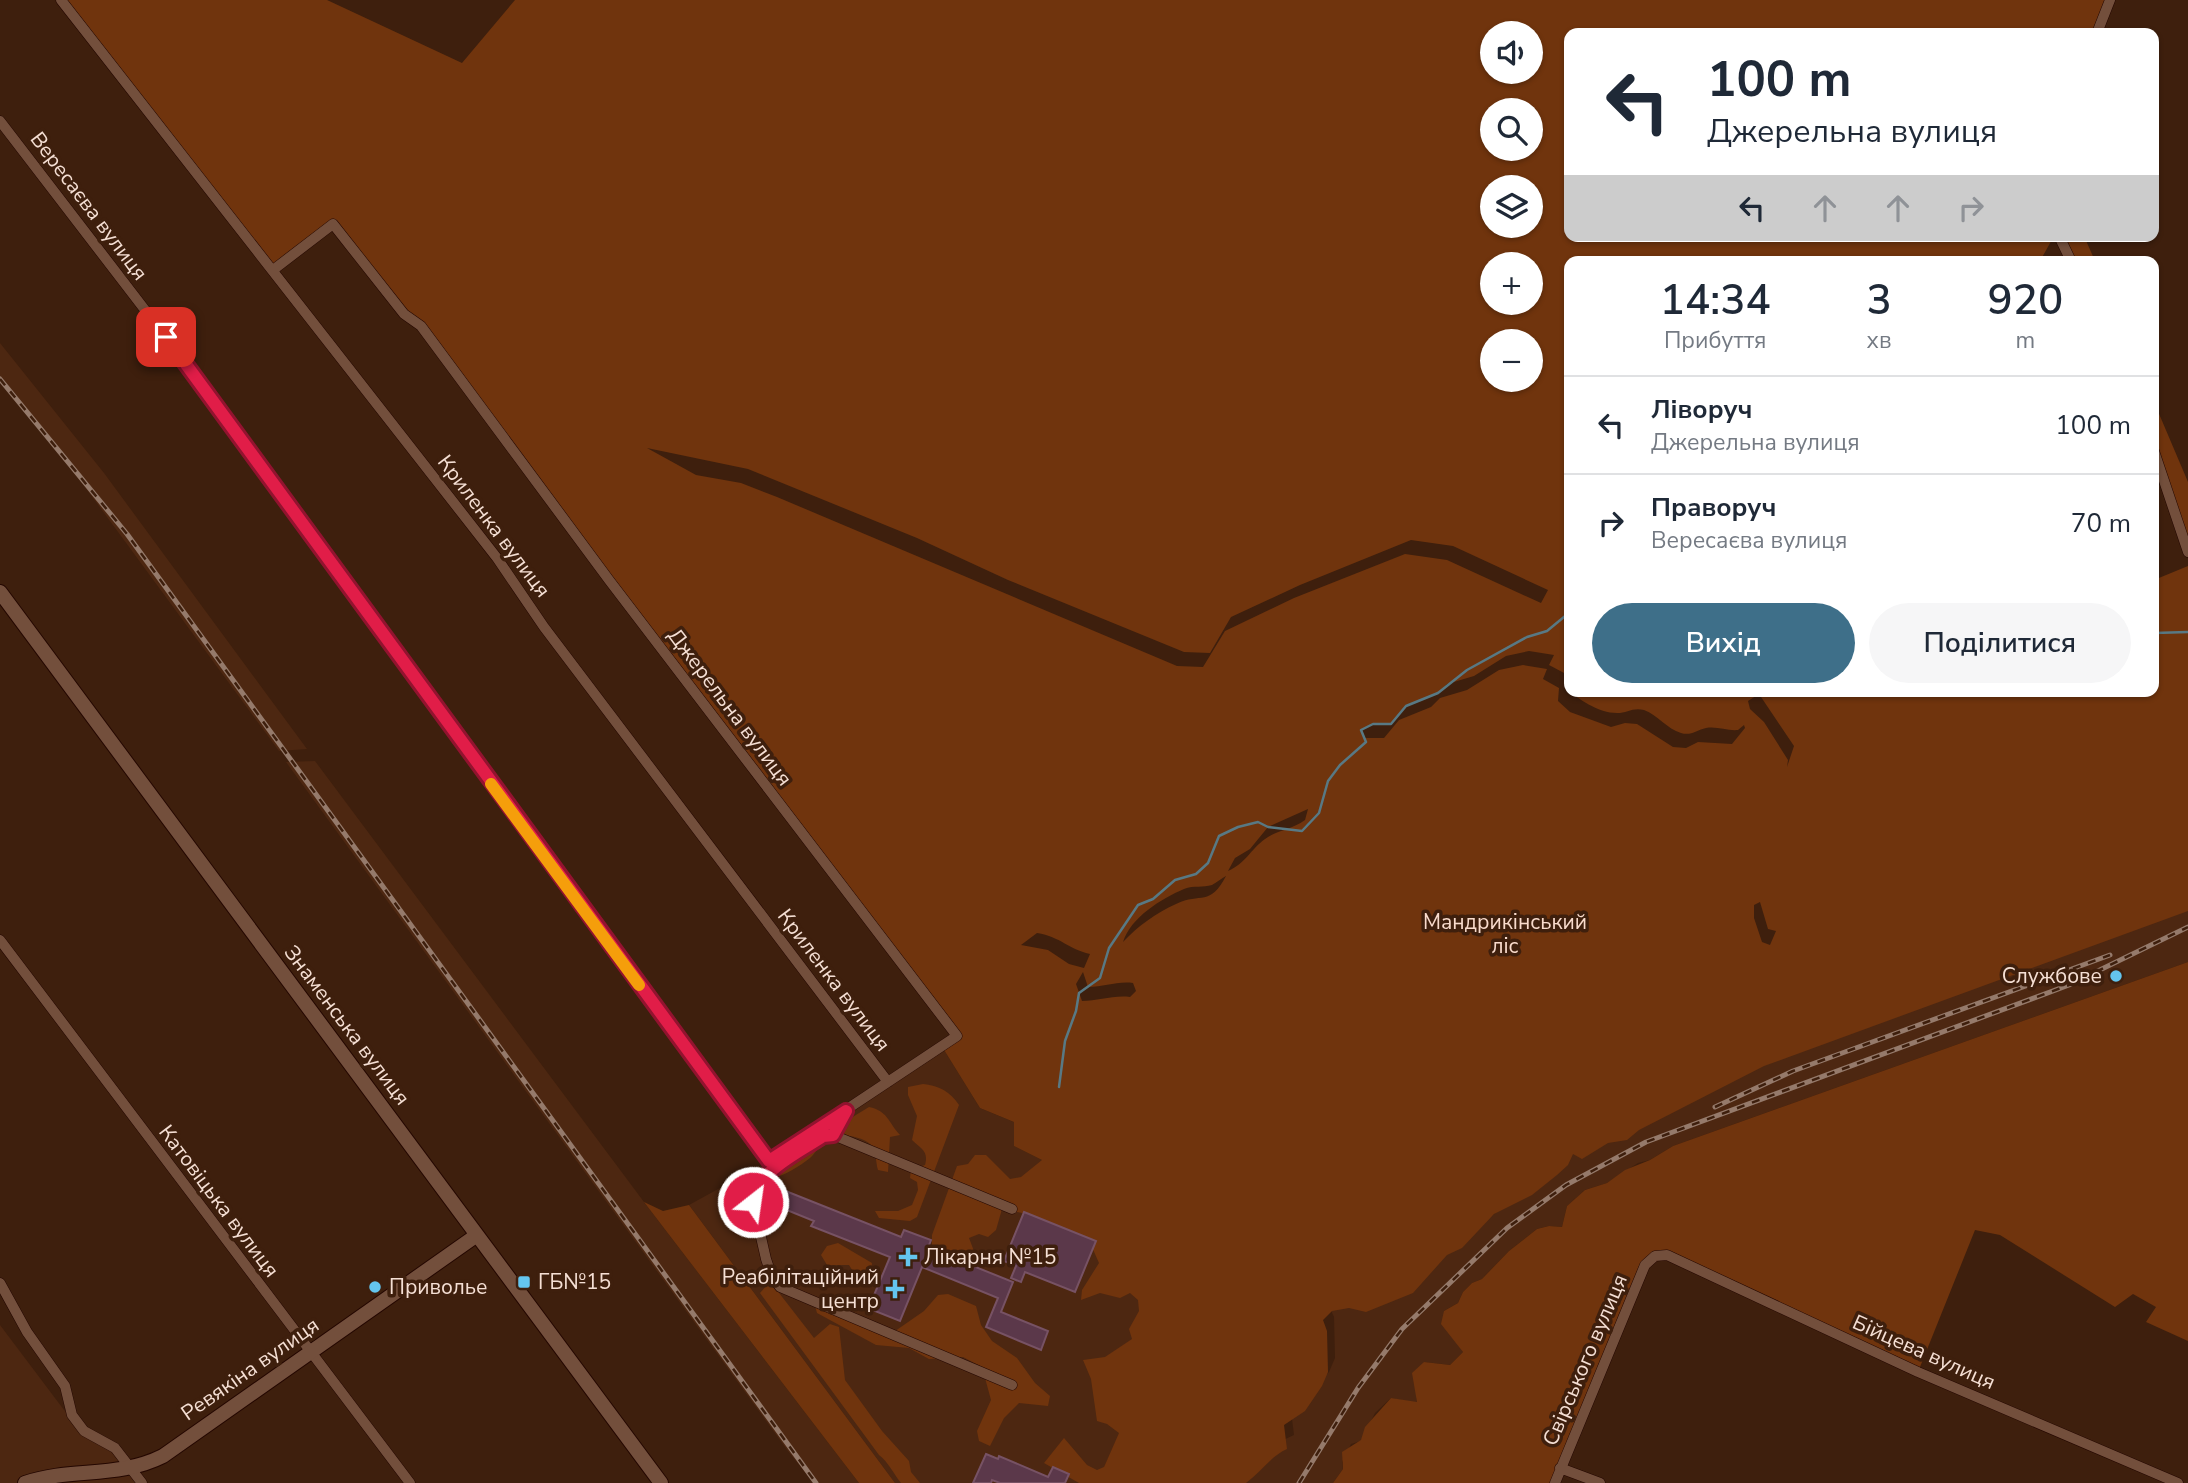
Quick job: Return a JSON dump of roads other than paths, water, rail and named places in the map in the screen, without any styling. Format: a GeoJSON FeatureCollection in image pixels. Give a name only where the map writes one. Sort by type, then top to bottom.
{"type":"FeatureCollection","features":[{"type":"Feature","properties":{"kind":"main road","name":"Знаменська вулиця"},"geometry":{"type":"LineString","coordinates":[[0,592],[661,1483]]}},
{"type":"Feature","properties":{"kind":"main road","name":"Ревякіна вулиця"},"geometry":{"type":"LineString","coordinates":[[26,1483],[55,1476],[132,1469],[163,1455],[477,1236]]}},
{"type":"Feature","properties":{"kind":"street","name":"Криленка вулиця"},"geometry":{"type":"LineString","coordinates":[[61,0],[497,558],[544,627],[888,1082]]}},
{"type":"Feature","properties":{"kind":"street"},"geometry":{"type":"LineString","coordinates":[[2099,28],[2110,0]]}},
{"type":"Feature","properties":{"kind":"street","name":"Вересаєва вулиця"},"geometry":{"type":"LineString","coordinates":[[0,121],[166,337],[769,1161]]}},
{"type":"Feature","properties":{"kind":"street","name":"Джерельна вулиця"},"geometry":{"type":"LineString","coordinates":[[274,270],[332,224],[404,314],[421,326],[609,580],[957,1036],[769,1161]]}},
{"type":"Feature","properties":{"kind":"street"},"geometry":{"type":"LineString","coordinates":[[2159,466],[2188,552]]}},
{"type":"Feature","properties":{"kind":"street","name":"Катовіцька вулиця"},"geometry":{"type":"LineString","coordinates":[[0,940],[410,1483]]}},
{"type":"Feature","properties":{"kind":"street"},"geometry":{"type":"LineString","coordinates":[[833,1135],[846,1111]]}},
{"type":"Feature","properties":{"kind":"street"},"geometry":{"type":"LineString","coordinates":[[1012,1209],[833,1135],[823,1136],[763,1178],[755,1188],[753,1202],[771,1274],[780,1287],[1012,1385]]}},
{"type":"Feature","properties":{"kind":"street","name":"Бійцева вулиця"},"geometry":{"type":"LineString","coordinates":[[1656,1256],[1667,1255],[1918,1372],[2178,1483]]}},
{"type":"Feature","properties":{"kind":"street","name":"Свірського вулиця"},"geometry":{"type":"LineString","coordinates":[[1555,1483],[1645,1265],[1656,1256]]}},
{"type":"Feature","properties":{"kind":"street"},"geometry":{"type":"LineString","coordinates":[[0,1283],[27,1332],[65,1386],[72,1415],[84,1431],[115,1448],[142,1483]]}},
{"type":"Feature","properties":{"kind":"street"},"geometry":{"type":"LineString","coordinates":[[1560,1468],[1600,1483]]}},
{"type":"Feature","properties":{"kind":"waterway"},"geometry":{"type":"LineString","coordinates":[[1059,1087],[1065,1041],[1076,1011],[1079,993],[1100,978],[1109,948],[1138,905],[1153,899],[1175,880],[1196,874],[1208,863],[1219,836],[1238,827],[1258,822],[1268,827],[1302,831],[1319,813],[1328,781],[1340,765],[1366,742],[1361,730],[1373,724],[1391,724],[1406,706],[1438,693],[1467,670],[1527,637],[1547,631],[1564,617]]}},
{"type":"Feature","properties":{"kind":"waterway"},"geometry":{"type":"LineString","coordinates":[[2159,633],[2188,632]]}},
{"type":"Feature","properties":{"kind":"railway"},"geometry":{"type":"LineString","coordinates":[[0,379],[127,534],[816,1483]]}},
{"type":"Feature","properties":{"kind":"railway"},"geometry":{"type":"LineString","coordinates":[[1299,1483],[1358,1388],[1402,1329],[1507,1228],[1566,1185],[1646,1142],[2069,985],[2188,927]]}},
{"type":"Feature","properties":{"kind":"railway"},"geometry":{"type":"LineString","coordinates":[[1715,1107],[1793,1071],[2110,955]]}},
{"type":"Feature","properties":{"kind":"place","name":"Службове"},"geometry":{"type":"Point","coordinates":[2116,976]}},
{"type":"Feature","properties":{"kind":"place","name":"Лікарня №15"},"geometry":{"type":"Point","coordinates":[908,1257]}},
{"type":"Feature","properties":{"kind":"place","name":"ГБ№15"},"geometry":{"type":"Point","coordinates":[524,1282]}},
{"type":"Feature","properties":{"kind":"place","name":"Приволье"},"geometry":{"type":"Point","coordinates":[375,1287]}},
{"type":"Feature","properties":{"kind":"place","name":"Реабілітаційний центр"},"geometry":{"type":"Point","coordinates":[895,1289]}},
{"type":"Feature","properties":{"kind":"park label","name":"Мандрикінський ліс"},"geometry":{"type":"Point","coordinates":[1505,934]}}]}
